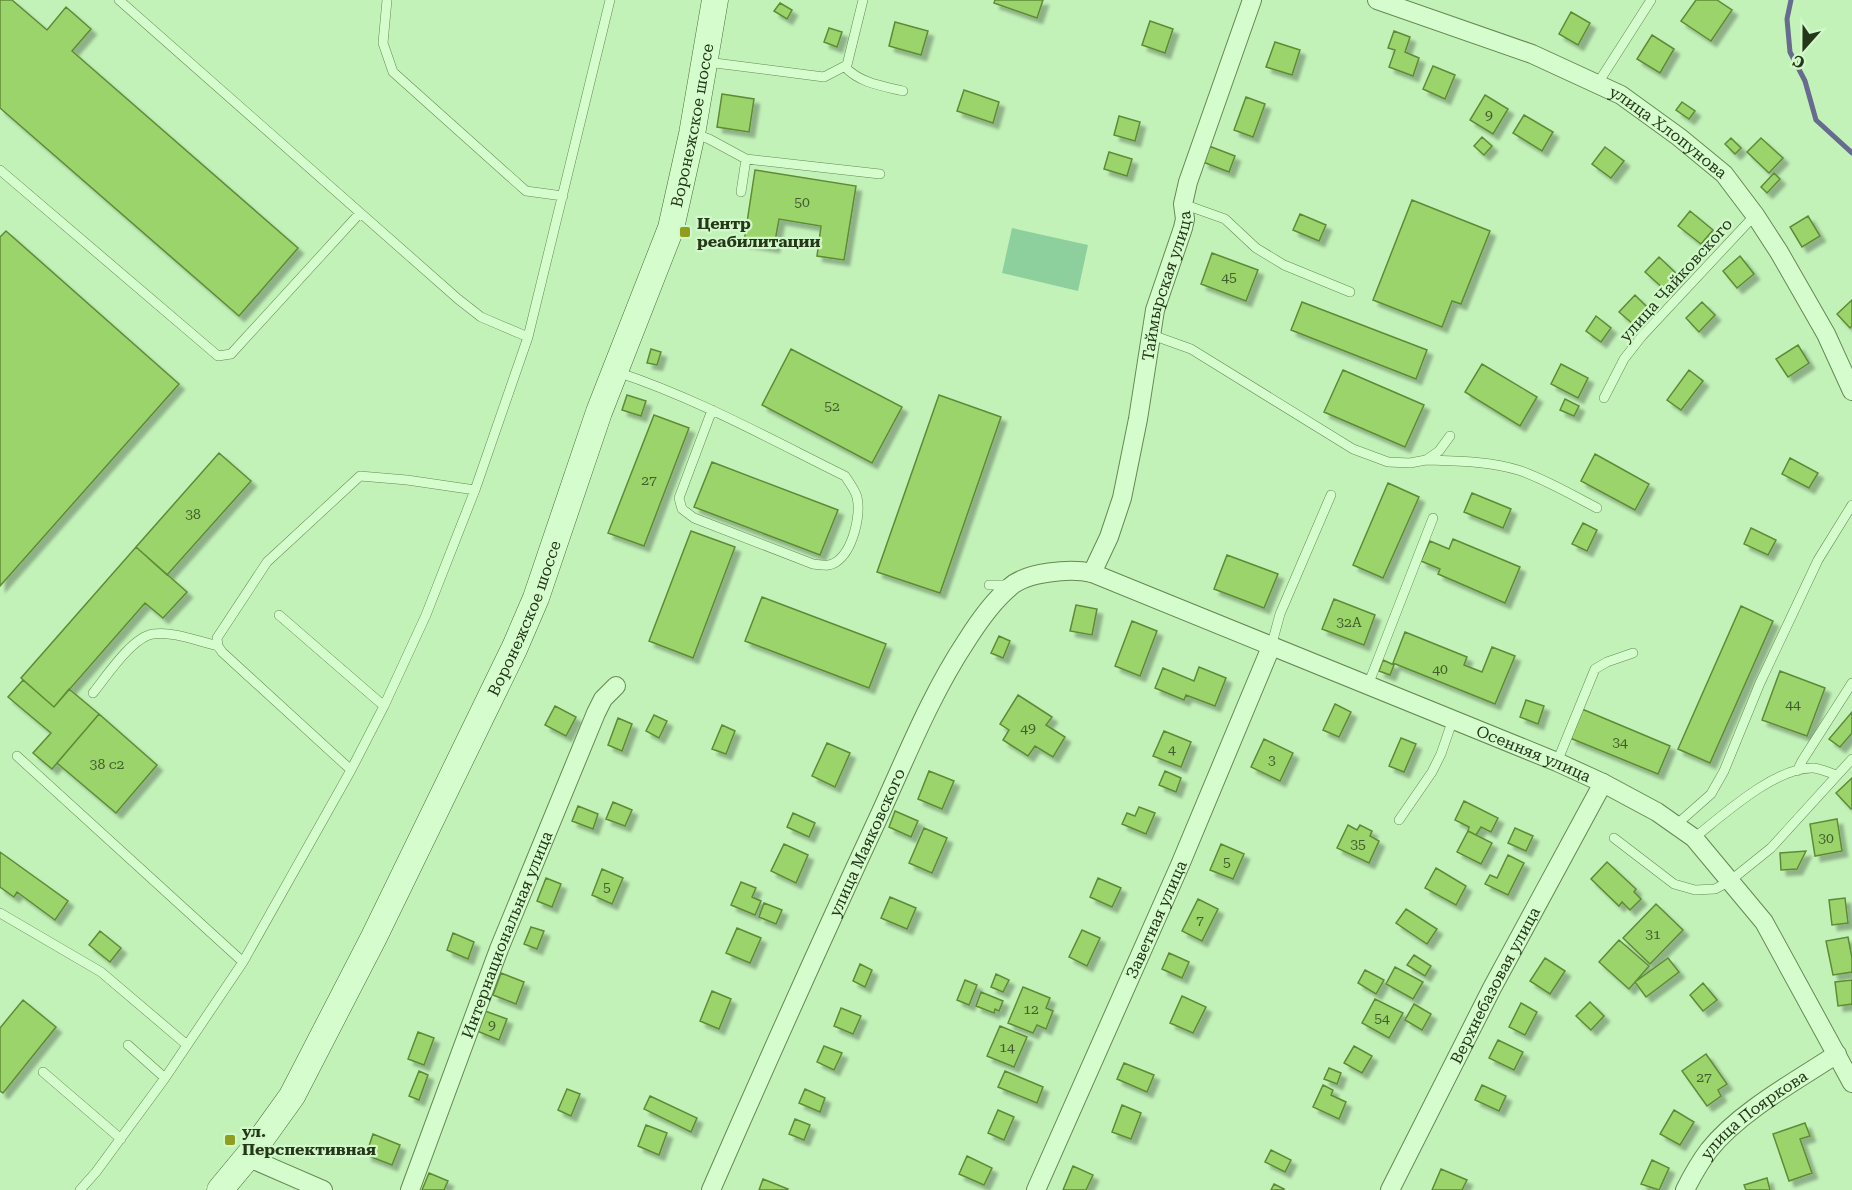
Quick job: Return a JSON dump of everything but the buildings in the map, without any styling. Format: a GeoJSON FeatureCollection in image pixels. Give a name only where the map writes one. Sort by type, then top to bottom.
{"type":"FeatureCollection","features":[{"type":"Feature","properties":{"kind":"main road","name":"Воронежское шоссе"},"geometry":{"type":"LineString","coordinates":[[220,1190],[292,1096],[374,937],[536,598],[615,372],[670,228],[692,134],[715,0]]}},
{"type":"Feature","properties":{"kind":"street","name":"Таймырская улица"},"geometry":{"type":"LineString","coordinates":[[1092,573],[1109,537],[1122,498],[1155,310],[1183,228],[1185,219],[1183,204],[1188,182],[1252,0]]}},
{"type":"Feature","properties":{"kind":"street","name":"улица Хлопунова"},"geometry":{"type":"LineString","coordinates":[[1377,0],[1532,54],[1598,83],[1621,95],[1679,137],[1724,174],[1779,252],[1826,334],[1852,391]]}},
{"type":"Feature","properties":{"kind":"street","name":"улица Маяковского"},"geometry":{"type":"LineString","coordinates":[[711,1190],[804,980],[928,709],[953,661],[984,615],[1011,585],[1038,575],[1068,570],[1092,573]]}},
{"type":"Feature","properties":{"kind":"street","name":"Осенняя улица"},"geometry":{"type":"LineString","coordinates":[[1092,573],[1557,762],[1603,783],[1676,825],[1694,838],[1764,922],[1852,1083]]}},
{"type":"Feature","properties":{"kind":"street","name":"Заветная улица"},"geometry":{"type":"LineString","coordinates":[[1035,1190],[1180,865],[1271,647]]}},
{"type":"Feature","properties":{"kind":"street","name":"Интернациональная улица"},"geometry":{"type":"LineString","coordinates":[[411,1190],[503,938],[596,713],[603,699],[616,686]]}},
{"type":"Feature","properties":{"kind":"street","name":"Верхнебазовая улица"},"geometry":{"type":"LineString","coordinates":[[1390,1190],[1492,988],[1603,783]]}},
{"type":"Feature","properties":{"kind":"street","name":"улица Пояркова"},"geometry":{"type":"LineString","coordinates":[[1685,1190],[1710,1149],[1728,1129],[1837,1054]]}},
{"type":"Feature","properties":{"kind":"street"},"geometry":{"type":"LineString","coordinates":[[247,1157],[323,1190]]}},
{"type":"Feature","properties":{"kind":"lane"},"geometry":{"type":"LineString","coordinates":[[119,0],[458,299],[481,317],[528,337]]}},
{"type":"Feature","properties":{"kind":"lane"},"geometry":{"type":"LineString","coordinates":[[387,0],[382,43],[393,72],[526,191],[563,196]]}},
{"type":"Feature","properties":{"kind":"lane"},"geometry":{"type":"LineString","coordinates":[[80,1190],[121,1139],[165,1078],[243,962],[351,770],[384,706],[426,615],[475,490],[528,337],[610,0]]}},
{"type":"Feature","properties":{"kind":"lane"},"geometry":{"type":"LineString","coordinates":[[705,62],[824,77],[845,67],[849,60],[863,0]]}},
{"type":"Feature","properties":{"kind":"lane"},"geometry":{"type":"LineString","coordinates":[[1598,83],[1651,0]]}},
{"type":"Feature","properties":{"kind":"lane"},"geometry":{"type":"LineString","coordinates":[[845,67],[866,82],[903,91]]}},
{"type":"Feature","properties":{"kind":"lane"},"geometry":{"type":"LineString","coordinates":[[692,134],[709,139],[746,159],[880,174]]}},
{"type":"Feature","properties":{"kind":"lane"},"geometry":{"type":"LineString","coordinates":[[741,192],[746,159]]}},
{"type":"Feature","properties":{"kind":"lane"},"geometry":{"type":"LineString","coordinates":[[0,170],[218,356],[231,354],[360,213]]}},
{"type":"Feature","properties":{"kind":"lane"},"geometry":{"type":"LineString","coordinates":[[1183,204],[1225,219],[1256,248],[1284,265],[1350,292]]}},
{"type":"Feature","properties":{"kind":"lane","name":"улица Чайковского"},"geometry":{"type":"LineString","coordinates":[[1604,398],[1624,359],[1642,336],[1755,215]]}},
{"type":"Feature","properties":{"kind":"lane"},"geometry":{"type":"LineString","coordinates":[[1152,335],[1191,349],[1353,449],[1388,462],[1410,463],[1426,460],[1472,462],[1517,470],[1597,508]]}},
{"type":"Feature","properties":{"kind":"lane"},"geometry":{"type":"LineString","coordinates":[[615,372],[712,410],[845,476],[856,494],[859,512],[846,550],[835,563],[825,566],[813,564],[694,518],[682,509],[679,498],[712,410]]}},
{"type":"Feature","properties":{"kind":"lane"},"geometry":{"type":"LineString","coordinates":[[1426,460],[1439,451],[1450,436]]}},
{"type":"Feature","properties":{"kind":"lane"},"geometry":{"type":"LineString","coordinates":[[218,646],[217,638],[267,562],[360,476],[475,490]]}},
{"type":"Feature","properties":{"kind":"lane"},"geometry":{"type":"LineString","coordinates":[[1271,647],[1280,614],[1331,495]]}},
{"type":"Feature","properties":{"kind":"lane"},"geometry":{"type":"LineString","coordinates":[[1676,825],[1711,794],[1724,771],[1760,683],[1818,560],[1852,505]]}},
{"type":"Feature","properties":{"kind":"lane"},"geometry":{"type":"LineString","coordinates":[[1368,685],[1434,518]]}},
{"type":"Feature","properties":{"kind":"lane"},"geometry":{"type":"LineString","coordinates":[[989,585],[1011,585]]}},
{"type":"Feature","properties":{"kind":"lane"},"geometry":{"type":"LineString","coordinates":[[279,615],[384,706]]}},
{"type":"Feature","properties":{"kind":"lane"},"geometry":{"type":"LineString","coordinates":[[93,693],[136,642],[150,634],[163,634],[218,646],[351,770]]}},
{"type":"Feature","properties":{"kind":"lane"},"geometry":{"type":"LineString","coordinates":[[1557,762],[1595,669],[1633,653]]}},
{"type":"Feature","properties":{"kind":"lane"},"geometry":{"type":"LineString","coordinates":[[1797,771],[1852,683]]}},
{"type":"Feature","properties":{"kind":"lane"},"geometry":{"type":"LineString","coordinates":[[1399,820],[1432,772],[1453,720]]}},
{"type":"Feature","properties":{"kind":"lane"},"geometry":{"type":"LineString","coordinates":[[17,756],[243,962]]}},
{"type":"Feature","properties":{"kind":"lane"},"geometry":{"type":"LineString","coordinates":[[1614,838],[1674,884],[1695,890],[1715,889],[1730,881],[1771,848],[1852,759]]}},
{"type":"Feature","properties":{"kind":"lane"},"geometry":{"type":"LineString","coordinates":[[1694,838],[1750,794],[1783,776],[1815,768],[1837,775]]}},
{"type":"Feature","properties":{"kind":"lane"},"geometry":{"type":"LineString","coordinates":[[0,913],[101,972],[187,1045]]}},
{"type":"Feature","properties":{"kind":"lane"},"geometry":{"type":"LineString","coordinates":[[128,1045],[165,1078]]}},
{"type":"Feature","properties":{"kind":"lane"},"geometry":{"type":"LineString","coordinates":[[44,1072],[121,1139]]}},
{"type":"Feature","properties":{"kind":"green space"},"geometry":{"type":"Polygon","coordinates":[[[1012,228],[1088,245],[1078,291],[1002,273],[1012,228]]]}},
{"type":"Feature","properties":{"kind":"waterway"},"geometry":{"type":"LineString","coordinates":[[1791,0],[1787,19],[1790,52],[1805,81],[1816,120],[1852,153]]}},
{"type":"Feature","properties":{"kind":"place","name":"Центр реабилитации"},"geometry":{"type":"Point","coordinates":[685,232]}},
{"type":"Feature","properties":{"kind":"place","name":"ул. Перспективная"},"geometry":{"type":"Point","coordinates":[230,1140]}}]}
